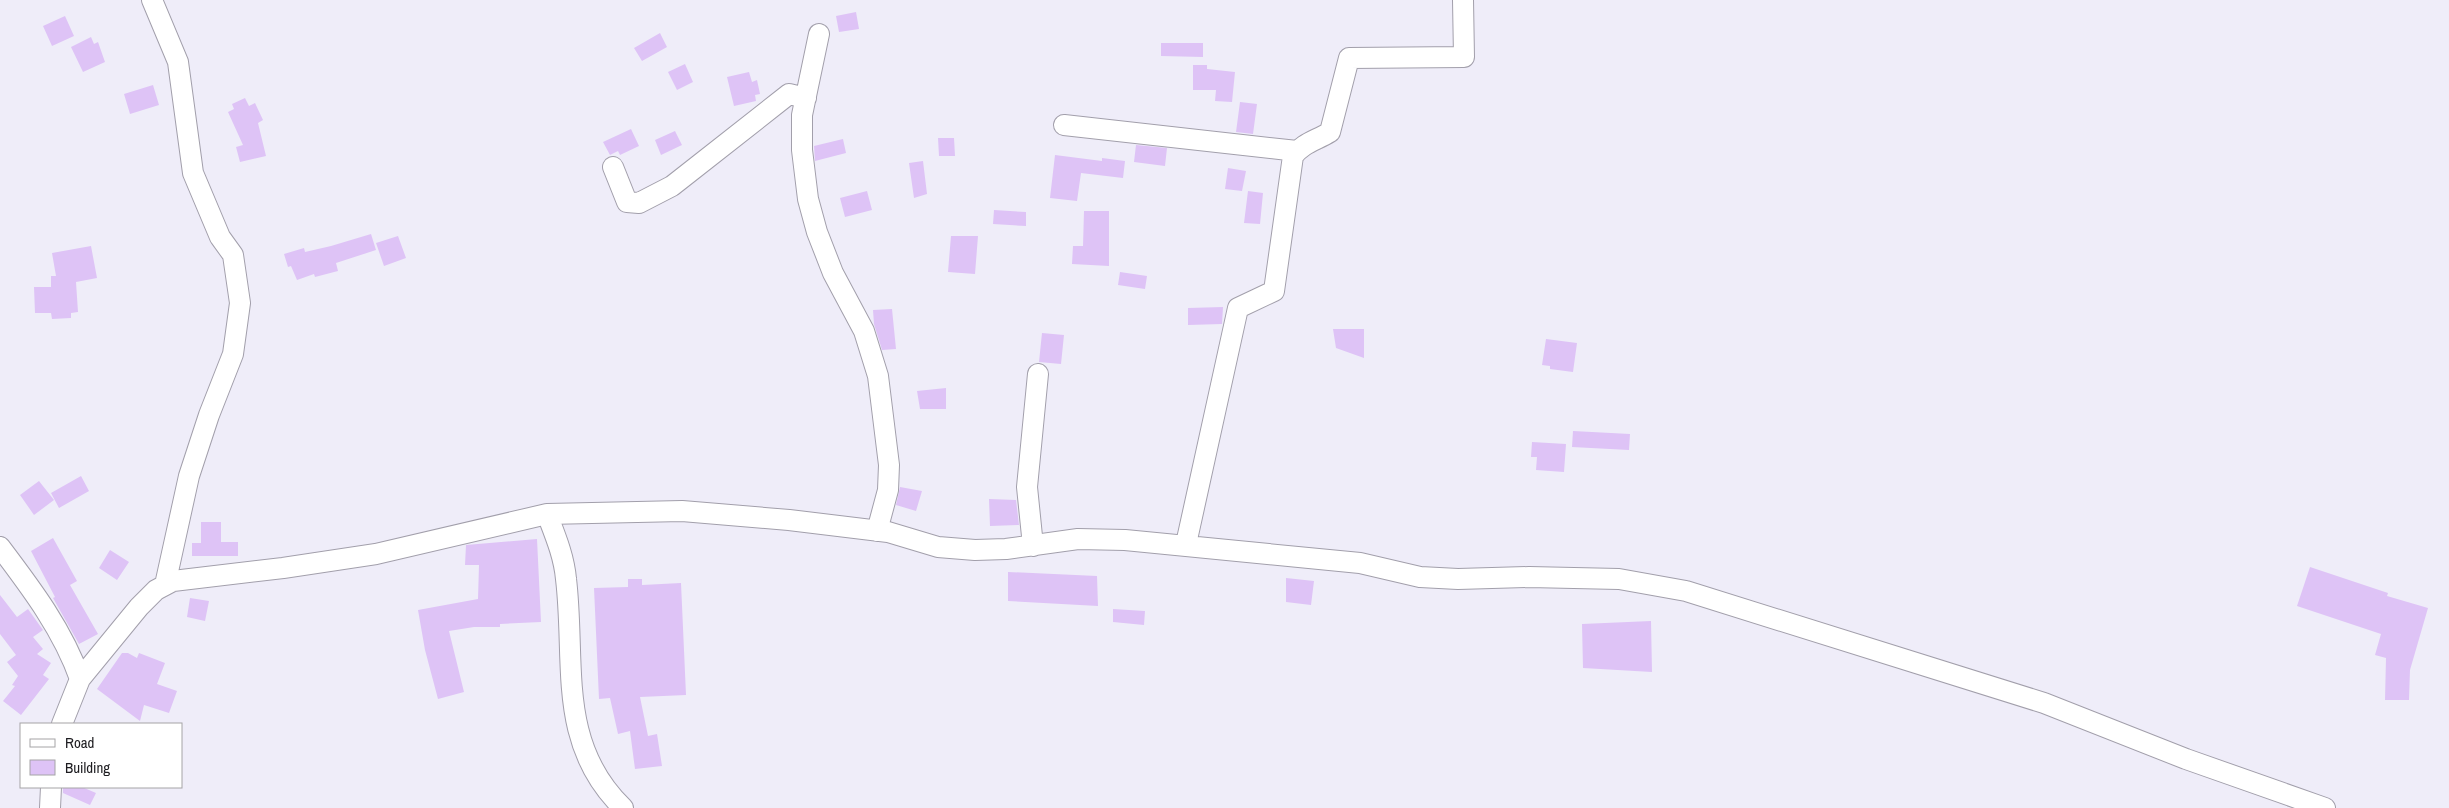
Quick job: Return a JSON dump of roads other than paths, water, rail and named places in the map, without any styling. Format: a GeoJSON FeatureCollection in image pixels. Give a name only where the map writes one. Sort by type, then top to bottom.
{"type":"FeatureCollection","features":[{"type":"Feature","properties":{"kind":"street"},"geometry":{"type":"LineString","coordinates":[[152,0],[178,62],[193,173],[220,237],[233,255],[240,303],[233,354],[188,476],[165,586]]}},
{"type":"Feature","properties":{"kind":"street"},"geometry":{"type":"LineString","coordinates":[[1186,544],[1238,308],[1274,291],[1293,156],[1301,145],[1317,140],[1330,132],[1349,58],[1464,57],[1463,0]]}},
{"type":"Feature","properties":{"kind":"street"},"geometry":{"type":"LineString","coordinates":[[819,34],[802,115],[802,150],[808,199],[817,232],[833,274],[864,332],[878,376],[889,465],[888,490],[877,531]]}},
{"type":"Feature","properties":{"kind":"street"},"geometry":{"type":"LineString","coordinates":[[613,167],[627,202],[639,203],[672,186],[789,94],[806,98]]}},
{"type":"Feature","properties":{"kind":"street"},"geometry":{"type":"LineString","coordinates":[[1064,125],[1297,151]]}},
{"type":"Feature","properties":{"kind":"street"},"geometry":{"type":"LineString","coordinates":[[1033,546],[1027,487],[1038,374]]}},
{"type":"Feature","properties":{"kind":"street"},"geometry":{"type":"LineString","coordinates":[[62,723],[80,680],[139,607],[156,590],[173,581],[283,568],[376,554],[547,514],[682,511],[789,520],[877,531],[938,547],[975,550],[1033,546],[1078,539],[1125,540],[1186,544],[1270,555],[1360,563],[1420,577],[1458,580],[1530,577],[1619,579],[1686,591],[2044,702],[2186,759],[2325,808]]}},
{"type":"Feature","properties":{"kind":"street"},"geometry":{"type":"LineString","coordinates":[[547,514],[561,552],[566,579],[572,691],[578,731],[583,749],[594,770],[608,793],[623,808]]}},
{"type":"Feature","properties":{"kind":"street"},"geometry":{"type":"LineString","coordinates":[[0,547],[30,588],[72,654],[80,680]]}},
{"type":"Feature","properties":{"kind":"street"},"geometry":{"type":"LineString","coordinates":[[50,808],[51,788]]}}]}
